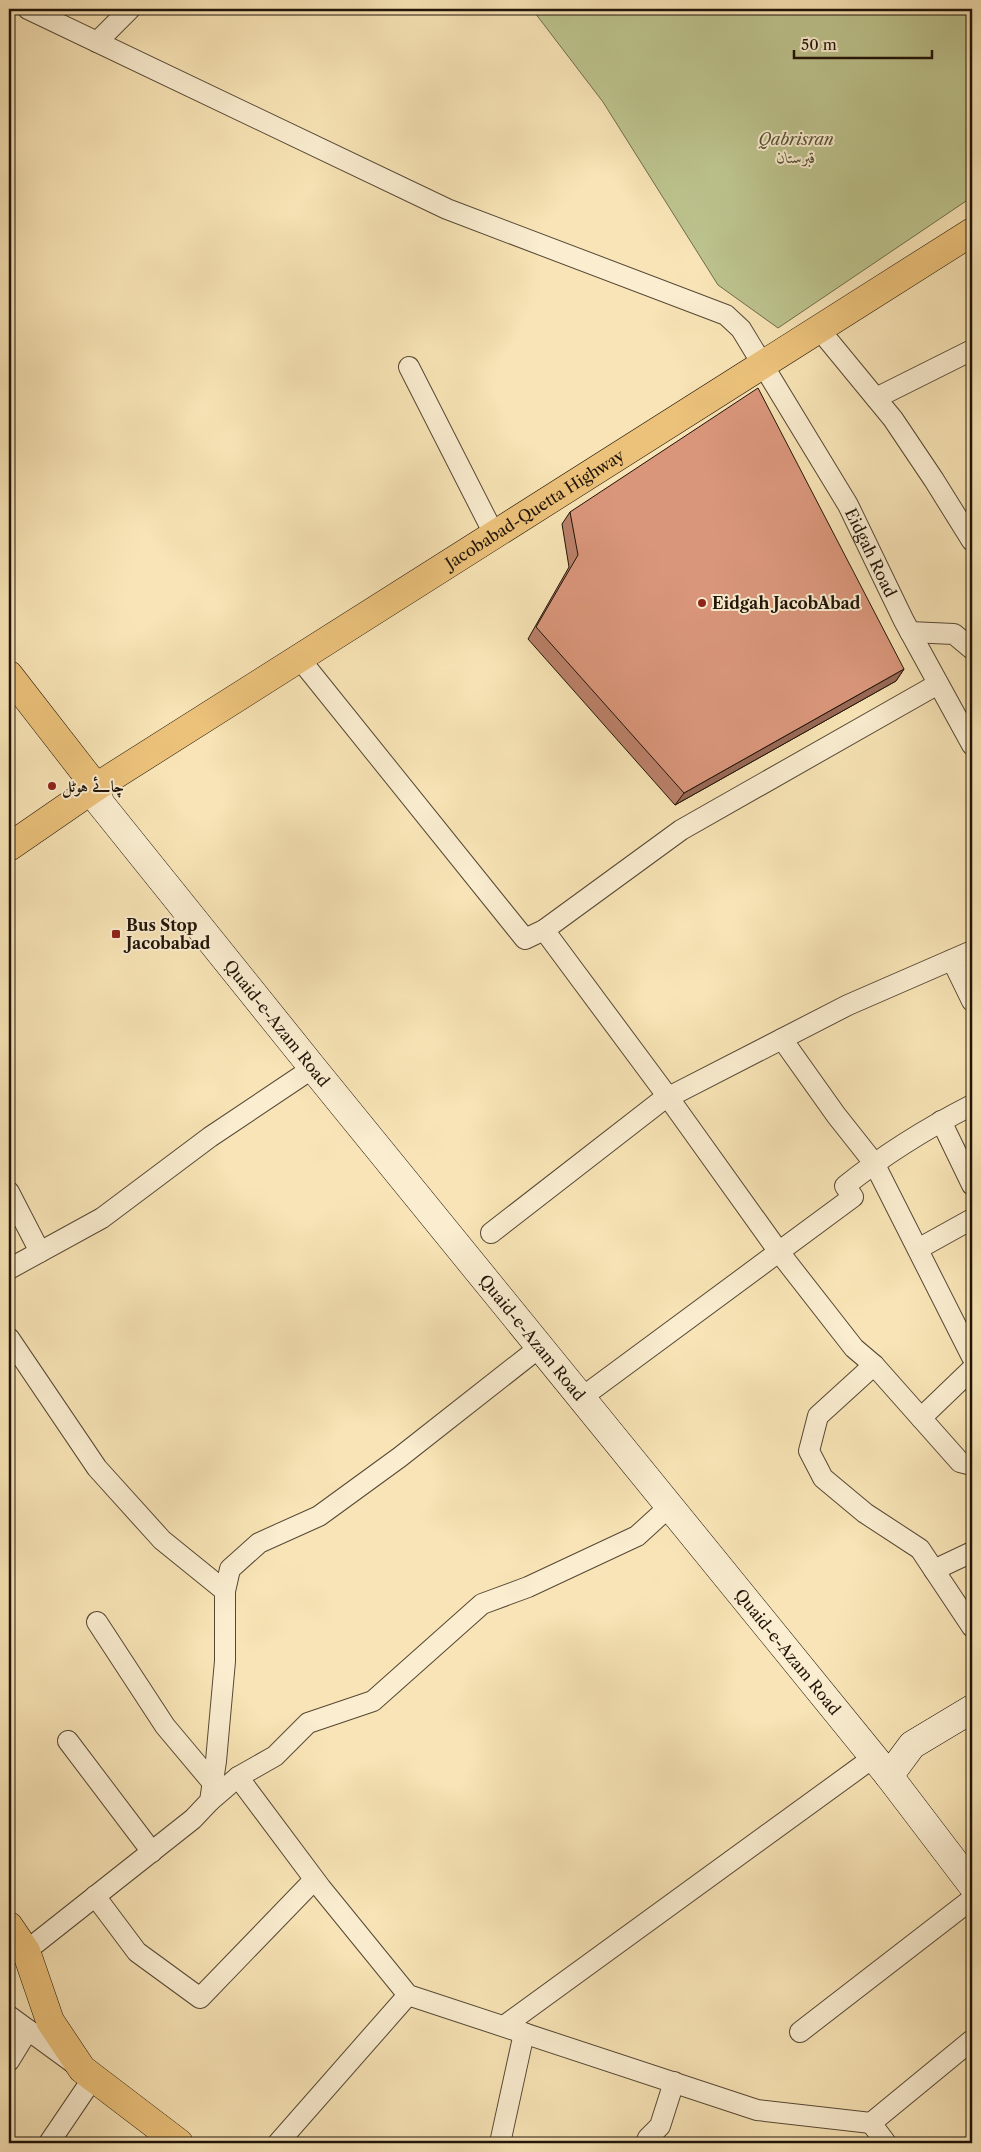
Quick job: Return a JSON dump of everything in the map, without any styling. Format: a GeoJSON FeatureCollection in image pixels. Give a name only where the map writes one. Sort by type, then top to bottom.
{"type":"FeatureCollection","features":[{"type":"Feature","properties":{"kind":"main road","name":"Jacobabad-Quetta Highway"},"geometry":{"type":"LineString","coordinates":[[9,847],[96,787],[972,232]]}},
{"type":"Feature","properties":{"kind":"main road"},"geometry":{"type":"LineString","coordinates":[[9,675],[96,787]]}},
{"type":"Feature","properties":{"kind":"main road"},"geometry":{"type":"LineString","coordinates":[[9,1926],[26,1951],[50,2020],[88,2074],[179,2143]]}},
{"type":"Feature","properties":{"kind":"street","name":"Eidgah Road"},"geometry":{"type":"LineString","coordinates":[[28,9],[447,209],[726,315],[741,329],[848,505],[910,632],[972,745]]}},
{"type":"Feature","properties":{"kind":"street"},"geometry":{"type":"LineString","coordinates":[[97,42],[130,9]]}},
{"type":"Feature","properties":{"kind":"street"},"geometry":{"type":"LineString","coordinates":[[819,329],[893,419],[972,541]]}},
{"type":"Feature","properties":{"kind":"street"},"geometry":{"type":"LineString","coordinates":[[876,398],[972,350]]}},
{"type":"Feature","properties":{"kind":"street"},"geometry":{"type":"LineString","coordinates":[[409,367],[494,534]]}},
{"type":"Feature","properties":{"kind":"street"},"geometry":{"type":"LineString","coordinates":[[910,632],[954,634],[972,649]]}},
{"type":"Feature","properties":{"kind":"street"},"geometry":{"type":"LineString","coordinates":[[299,658],[525,940],[544,930],[681,830],[938,684]]}},
{"type":"Feature","properties":{"kind":"street","name":"Quaid-e-Azam Road"},"geometry":{"type":"LineString","coordinates":[[96,787],[100,803],[881,1766],[972,1885]]}},
{"type":"Feature","properties":{"kind":"street"},"geometry":{"type":"LineString","coordinates":[[544,930],[668,1097],[779,1252],[854,1348],[874,1365],[960,1462],[972,1465]]}},
{"type":"Feature","properties":{"kind":"street"},"geometry":{"type":"LineString","coordinates":[[491,1233],[668,1097],[848,1005],[972,951]]}},
{"type":"Feature","properties":{"kind":"street"},"geometry":{"type":"LineString","coordinates":[[952,960],[972,1001]]}},
{"type":"Feature","properties":{"kind":"street"},"geometry":{"type":"LineString","coordinates":[[782,1039],[836,1115],[874,1163],[972,1356]]}},
{"type":"Feature","properties":{"kind":"street"},"geometry":{"type":"LineString","coordinates":[[9,1269],[102,1218],[210,1137],[313,1068]]}},
{"type":"Feature","properties":{"kind":"street"},"geometry":{"type":"LineString","coordinates":[[582,1398],[853,1197],[845,1186],[874,1163],[941,1121],[972,1105]]}},
{"type":"Feature","properties":{"kind":"street"},"geometry":{"type":"LineString","coordinates":[[941,1121],[972,1185]]}},
{"type":"Feature","properties":{"kind":"street"},"geometry":{"type":"LineString","coordinates":[[9,1192],[40,1252]]}},
{"type":"Feature","properties":{"kind":"street"},"geometry":{"type":"LineString","coordinates":[[918,1249],[972,1219]]}},
{"type":"Feature","properties":{"kind":"street"},"geometry":{"type":"LineString","coordinates":[[9,1338],[97,1468],[162,1540],[225,1591]]}},
{"type":"Feature","properties":{"kind":"street"},"geometry":{"type":"LineString","coordinates":[[26,1951],[194,1819],[211,1792],[225,1661],[225,1591],[230,1569],[259,1543],[319,1516],[400,1457],[540,1347]]}},
{"type":"Feature","properties":{"kind":"street"},"geometry":{"type":"LineString","coordinates":[[874,1365],[818,1416],[809,1451],[823,1478],[865,1513],[920,1549],[972,1627]]}},
{"type":"Feature","properties":{"kind":"street"},"geometry":{"type":"LineString","coordinates":[[921,1418],[972,1369]]}},
{"type":"Feature","properties":{"kind":"street"},"geometry":{"type":"LineString","coordinates":[[211,1792],[275,1756],[308,1723],[373,1701],[482,1604],[528,1586],[637,1536],[670,1506]]}},
{"type":"Feature","properties":{"kind":"street"},"geometry":{"type":"LineString","coordinates":[[934,1570],[972,1552]]}},
{"type":"Feature","properties":{"kind":"street"},"geometry":{"type":"LineString","coordinates":[[97,1622],[211,1792]]}},
{"type":"Feature","properties":{"kind":"street"},"geometry":{"type":"LineString","coordinates":[[504,2026],[912,1745],[972,1709]]}},
{"type":"Feature","properties":{"kind":"street"},"geometry":{"type":"LineString","coordinates":[[68,1741],[152,1852]]}},
{"type":"Feature","properties":{"kind":"street"},"geometry":{"type":"LineString","coordinates":[[238,1777],[314,1880],[408,1995],[757,2110],[871,2123],[972,2040]]}},
{"type":"Feature","properties":{"kind":"street"},"geometry":{"type":"LineString","coordinates":[[95,1896],[137,1952],[200,1998],[314,1880]]}},
{"type":"Feature","properties":{"kind":"street"},"geometry":{"type":"LineString","coordinates":[[800,2032],[972,1899]]}},
{"type":"Feature","properties":{"kind":"street"},"geometry":{"type":"LineString","coordinates":[[278,2143],[408,1995]]}},
{"type":"Feature","properties":{"kind":"street"},"geometry":{"type":"LineString","coordinates":[[9,2016],[88,2074],[49,2143]]}},
{"type":"Feature","properties":{"kind":"street"},"geometry":{"type":"LineString","coordinates":[[9,2061],[28,2030]]}},
{"type":"Feature","properties":{"kind":"street"},"geometry":{"type":"LineString","coordinates":[[500,2143],[524,2033]]}},
{"type":"Feature","properties":{"kind":"street"},"geometry":{"type":"LineString","coordinates":[[646,2143],[648,2138],[660,2126],[674,2082]]}},
{"type":"Feature","properties":{"kind":"street"},"geometry":{"type":"LineString","coordinates":[[871,2123],[886,2143]]}},
{"type":"Feature","properties":{"kind":"green space","name":"Qabrisran قبرستان"},"geometry":{"type":"Polygon","coordinates":[[[532,9],[972,9],[972,197],[778,328],[718,285],[603,102],[532,9]]]}},
{"type":"Feature","properties":{"kind":"building","name":"Eidgah JacobAbad"},"geometry":{"type":"Polygon","coordinates":[[[758,388],[904,669],[684,793],[536,627],[578,555],[570,512],[758,388]]]}},
{"type":"Feature","properties":{"kind":"place","name":"Eidgah JacobAbad"},"geometry":{"type":"Point","coordinates":[702,603]}},
{"type":"Feature","properties":{"kind":"place","name":"چائے ہوٹل"},"geometry":{"type":"Point","coordinates":[52,786]}},
{"type":"Feature","properties":{"kind":"place","name":"Bus Stop Jacobabad"},"geometry":{"type":"Point","coordinates":[116,934]}}]}
